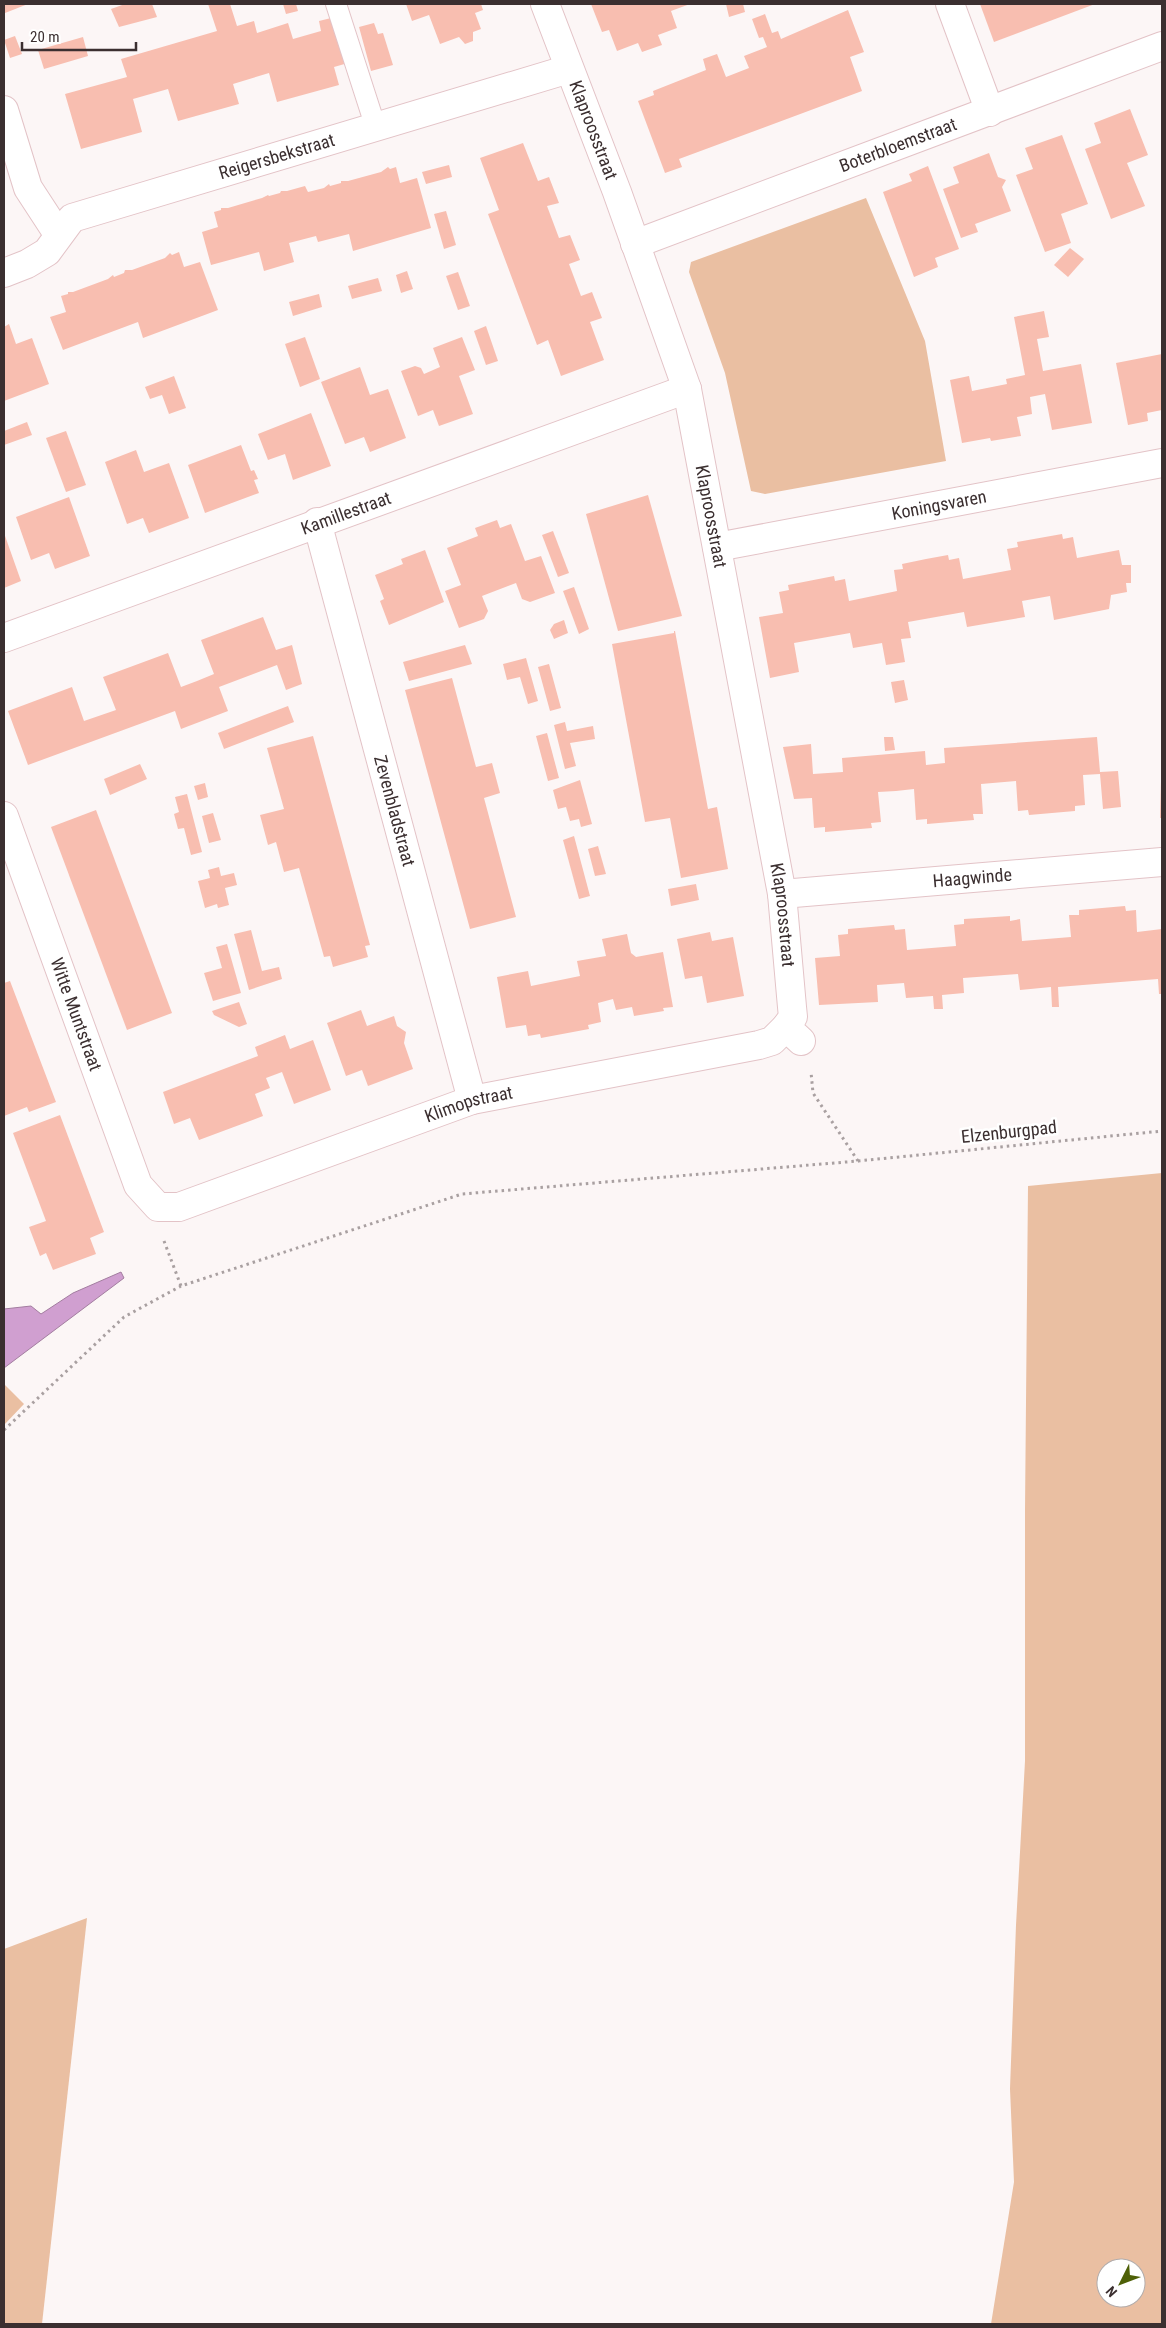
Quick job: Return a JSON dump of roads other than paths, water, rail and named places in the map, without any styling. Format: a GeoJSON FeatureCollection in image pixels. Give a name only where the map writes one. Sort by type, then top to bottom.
{"type":"FeatureCollection","features":[{"type":"Feature","properties":{"kind":"street","name":"Klaproosstraat"},"geometry":{"type":"LineString","coordinates":[[545,4],[687,389],[782,894],[793,1034]]}},
{"type":"Feature","properties":{"kind":"street"},"geometry":{"type":"LineString","coordinates":[[950,4],[990,112]]}},
{"type":"Feature","properties":{"kind":"street","name":"Boterbloemstraat"},"geometry":{"type":"LineString","coordinates":[[635,244],[1162,46]]}},
{"type":"Feature","properties":{"kind":"street","name":"Reigersbekstraat"},"geometry":{"type":"LineString","coordinates":[[4,273],[28,264],[47,252],[58,234],[72,218],[569,68]]}},
{"type":"Feature","properties":{"kind":"street"},"geometry":{"type":"LineString","coordinates":[[4,110],[28,188],[58,234]]}},
{"type":"Feature","properties":{"kind":"street","name":"Kamillestraat"},"geometry":{"type":"LineString","coordinates":[[4,638],[317,522],[687,389]]}},
{"type":"Feature","properties":{"kind":"street","name":"Koningsvaren"},"geometry":{"type":"LineString","coordinates":[[717,547],[1162,463]]}},
{"type":"Feature","properties":{"kind":"street","name":"Zevenbladstraat"},"geometry":{"type":"LineString","coordinates":[[317,522],[472,1100]]}},
{"type":"Feature","properties":{"kind":"street","name":"Witte Muntstraat"},"geometry":{"type":"LineString","coordinates":[[4,816],[138,1185],[158,1206]]}},
{"type":"Feature","properties":{"kind":"street","name":"Haagwinde"},"geometry":{"type":"LineString","coordinates":[[782,894],[1162,862]]}},
{"type":"Feature","properties":{"kind":"street","name":"Klimopstraat"},"geometry":{"type":"LineString","coordinates":[[158,1206],[179,1207],[472,1100],[759,1045],[793,1034]]}},
{"type":"Feature","properties":{"kind":"lane"},"geometry":{"type":"LineString","coordinates":[[336,4],[376,125]]}}]}
